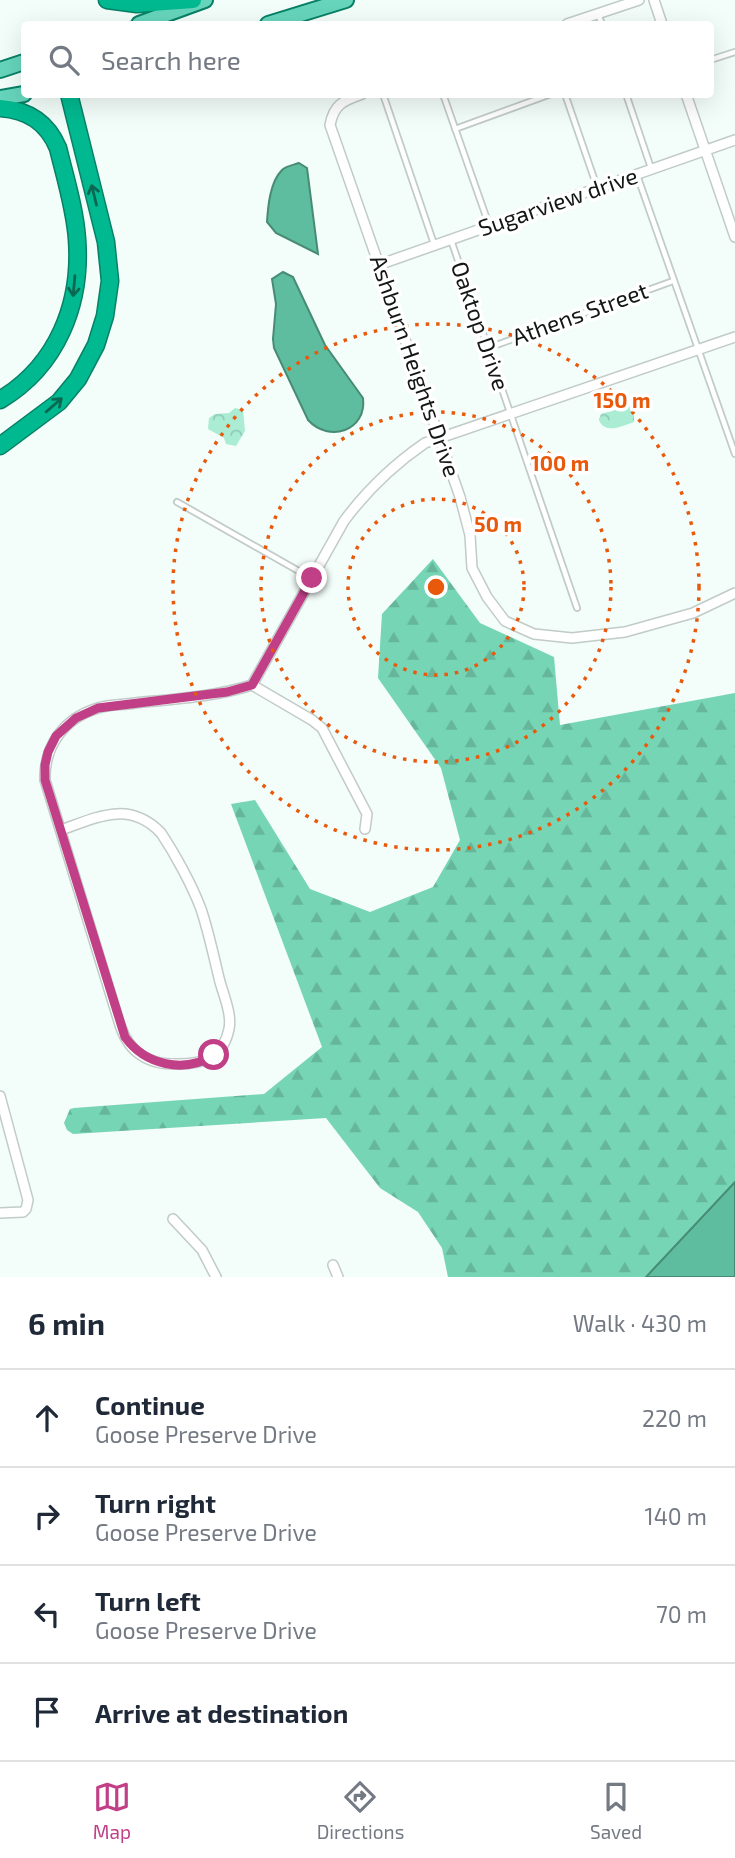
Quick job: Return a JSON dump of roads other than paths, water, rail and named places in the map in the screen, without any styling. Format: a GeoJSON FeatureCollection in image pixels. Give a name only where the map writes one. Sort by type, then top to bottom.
{"type":"FeatureCollection","features":[{"type":"Feature","properties":{"kind":"highway"},"geometry":{"type":"LineString","coordinates":[[107,0],[137,4],[193,0]]}},
{"type":"Feature","properties":{"kind":"highway"},"geometry":{"type":"LineString","coordinates":[[0,446],[59,402],[78,379],[96,345],[106,316],[110,281],[106,242],[69,98]]}},
{"type":"Feature","properties":{"kind":"highway"},"geometry":{"type":"LineString","coordinates":[[0,108],[30,115],[41,122],[54,139],[77,238],[75,288],[71,308],[54,348],[36,372],[13,393],[0,400]]}},
{"type":"Feature","properties":{"kind":"main road"},"geometry":{"type":"LineString","coordinates":[[147,21],[205,0]]}},
{"type":"Feature","properties":{"kind":"main road"},"geometry":{"type":"LineString","coordinates":[[278,21],[346,0]]}},
{"type":"Feature","properties":{"kind":"main road"},"geometry":{"type":"LineString","coordinates":[[0,70],[21,63]]}},
{"type":"Feature","properties":{"kind":"main road"},"geometry":{"type":"LineString","coordinates":[[0,98],[21,94]]}},
{"type":"Feature","properties":{"kind":"street"},"geometry":{"type":"LineString","coordinates":[[576,21],[639,0]]}},
{"type":"Feature","properties":{"kind":"street"},"geometry":{"type":"LineString","coordinates":[[654,0],[661,21]]}},
{"type":"Feature","properties":{"kind":"street","name":"Ashburn Heights Drive"},"geometry":{"type":"LineString","coordinates":[[353,98],[340,104],[332,112],[330,125],[460,497],[470,535],[472,568],[487,597],[505,621],[534,634],[572,638],[625,632],[693,613],[735,593]]}},
{"type":"Feature","properties":{"kind":"street"},"geometry":{"type":"LineString","coordinates":[[687,98],[735,237]]}},
{"type":"Feature","properties":{"kind":"street","name":"Sugarview drive"},"geometry":{"type":"LineString","coordinates":[[380,264],[735,140]]}},
{"type":"Feature","properties":{"kind":"street"},"geometry":{"type":"LineString","coordinates":[[61,830],[113,813],[126,813],[152,824],[169,845],[200,908],[230,1025],[227,1037],[214,1055],[204,1062],[161,1064],[142,1056],[125,1037],[45,780],[45,765],[56,736],[65,726],[98,708],[227,692],[252,685],[344,521],[361,498],[395,464],[425,443],[735,337]]}},
{"type":"Feature","properties":{"kind":"street"},"geometry":{"type":"LineString","coordinates":[[252,685],[322,728],[368,814],[365,829]]}},
{"type":"Feature","properties":{"kind":"street"},"geometry":{"type":"LineString","coordinates":[[0,1096],[28,1200],[23,1212],[0,1213]]}},
{"type":"Feature","properties":{"kind":"street"},"geometry":{"type":"LineString","coordinates":[[173,1219],[202,1250],[216,1277]]}},
{"type":"Feature","properties":{"kind":"street"},"geometry":{"type":"LineString","coordinates":[[333,1265],[338,1277]]}},
{"type":"Feature","properties":{"kind":"lane"},"geometry":{"type":"LineString","coordinates":[[598,14],[600,21]]}},
{"type":"Feature","properties":{"kind":"lane"},"geometry":{"type":"LineString","coordinates":[[714,59],[735,52]]}},
{"type":"Feature","properties":{"kind":"lane"},"geometry":{"type":"LineString","coordinates":[[384,98],[434,245]]}},
{"type":"Feature","properties":{"kind":"lane"},"geometry":{"type":"LineString","coordinates":[[444,98],[489,226]]}},
{"type":"Feature","properties":{"kind":"lane"},"geometry":{"type":"LineString","coordinates":[[455,128],[540,98]]}},
{"type":"Feature","properties":{"kind":"lane"},"geometry":{"type":"LineString","coordinates":[[566,98],[597,188]]}},
{"type":"Feature","properties":{"kind":"lane"},"geometry":{"type":"LineString","coordinates":[[627,98],[652,169]]}},
{"type":"Feature","properties":{"kind":"lane"},"geometry":{"type":"LineString","coordinates":[[637,174],[735,454]]}},
{"type":"Feature","properties":{"kind":"lane","name":"Oaktop Drive"},"geometry":{"type":"LineString","coordinates":[[450,239],[577,608]]}},
{"type":"Feature","properties":{"kind":"lane","name":"Athens Street"},"geometry":{"type":"LineString","coordinates":[[488,348],[673,281]]}},
{"type":"Feature","properties":{"kind":"lane"},"geometry":{"type":"LineString","coordinates":[[177,502],[312,578]]}}]}
